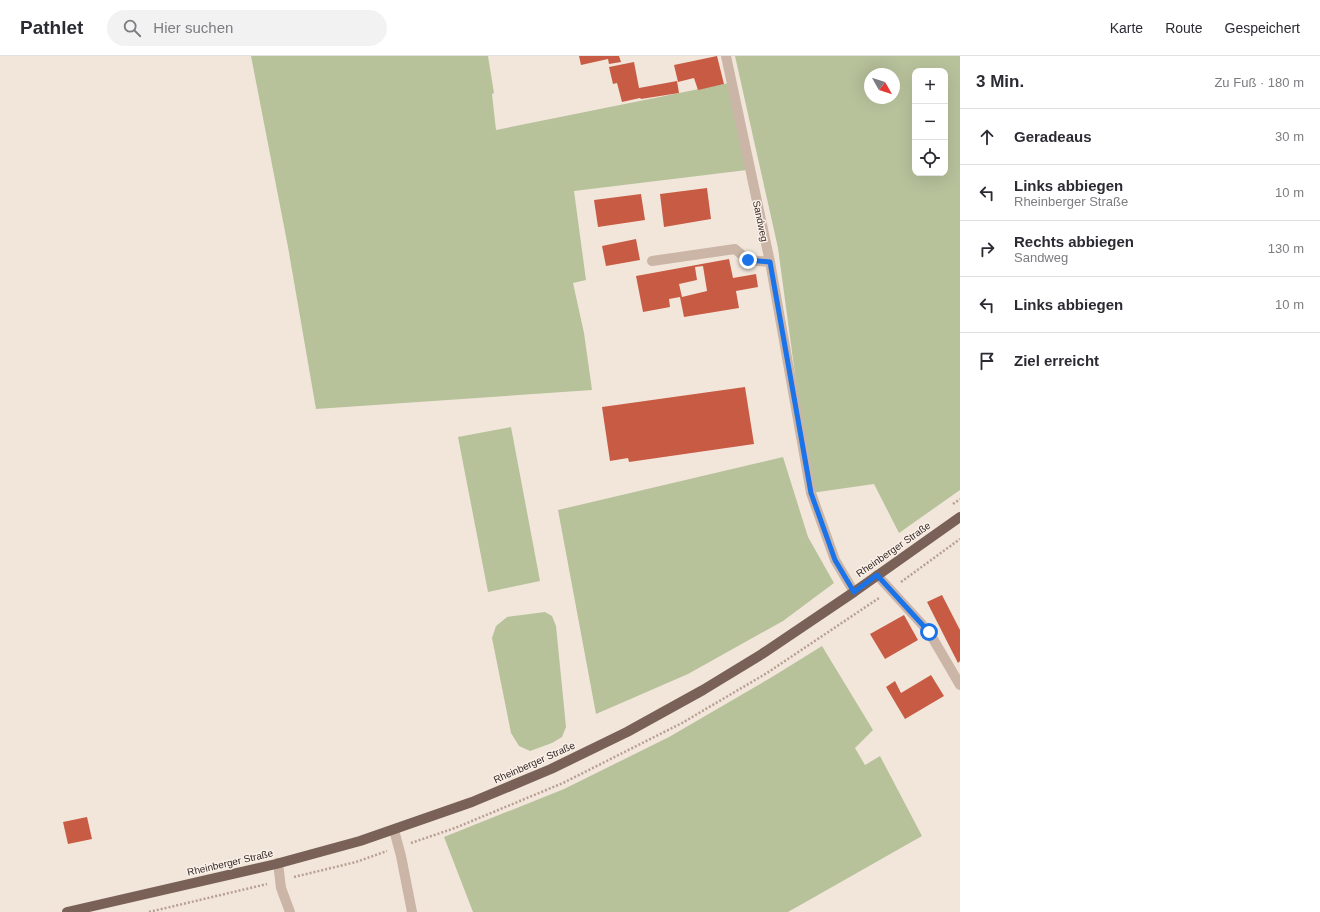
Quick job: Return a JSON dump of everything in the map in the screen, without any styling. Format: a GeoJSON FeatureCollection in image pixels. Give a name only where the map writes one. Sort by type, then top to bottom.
{"type":"FeatureCollection","features":[{"type":"Feature","properties":{"kind":"main road","name":"Rheinberger Straße"},"geometry":{"type":"LineString","coordinates":[[67,912],[278,863],[360,841],[472,802],[551,769],[627,732],[703,690],[755,658],[854,592],[960,516]]}},
{"type":"Feature","properties":{"kind":"street","name":"Sandweg"},"geometry":{"type":"LineString","coordinates":[[726,56],[770,262],[811,493],[835,560],[854,592]]}},
{"type":"Feature","properties":{"kind":"street"},"geometry":{"type":"LineString","coordinates":[[652,261],[735,249],[748,260],[770,262]]}},
{"type":"Feature","properties":{"kind":"street"},"geometry":{"type":"LineString","coordinates":[[877,575],[929,632],[960,685]]}},
{"type":"Feature","properties":{"kind":"street"},"geometry":{"type":"LineString","coordinates":[[394,830],[401,856],[412,912]]}},
{"type":"Feature","properties":{"kind":"street"},"geometry":{"type":"LineString","coordinates":[[278,863],[281,888],[290,912]]}},
{"type":"Feature","properties":{"kind":"green space"},"geometry":{"type":"Polygon","coordinates":[[[251,56],[488,56],[494,93],[492,94],[496,130],[729,83],[747,170],[574,191],[586,280],[573,283],[584,333],[592,390],[316,409],[288,247],[251,56]]]}},
{"type":"Feature","properties":{"kind":"green space"},"geometry":{"type":"Polygon","coordinates":[[[735,56],[960,56],[960,490],[899,533],[874,484],[811,493],[778,248],[735,56]]]}},
{"type":"Feature","properties":{"kind":"green space"},"geometry":{"type":"Polygon","coordinates":[[[511,427],[540,581],[488,592],[458,437],[511,427]]]}},
{"type":"Feature","properties":{"kind":"green space"},"geometry":{"type":"Polygon","coordinates":[[[783,457],[808,537],[834,583],[783,621],[688,674],[596,714],[558,510],[783,457]]]}},
{"type":"Feature","properties":{"kind":"green space"},"geometry":{"type":"Polygon","coordinates":[[[545,612],[552,616],[556,626],[566,727],[562,737],[552,743],[530,751],[519,746],[511,733],[492,638],[496,626],[507,617],[545,612]]]}},
{"type":"Feature","properties":{"kind":"green space"},"geometry":{"type":"Polygon","coordinates":[[[822,646],[873,730],[855,748],[865,765],[880,756],[922,836],[788,912],[473,912],[444,837],[564,789],[669,737],[822,646]]]}},
{"type":"Feature","properties":{"kind":"building"},"geometry":{"type":"Polygon","coordinates":[[[579,56],[619,56],[621,62],[609,64],[608,59],[581,65],[579,56]]]}},
{"type":"Feature","properties":{"kind":"building"},"geometry":{"type":"Polygon","coordinates":[[[717,56],[724,84],[698,90],[694,78],[678,82],[674,65],[717,56]]]}},
{"type":"Feature","properties":{"kind":"building"},"geometry":{"type":"Polygon","coordinates":[[[634,62],[639,88],[677,81],[679,93],[622,102],[617,83],[613,84],[609,67],[634,62]]]}},
{"type":"Feature","properties":{"kind":"building"},"geometry":{"type":"Polygon","coordinates":[[[707,188],[711,219],[664,227],[660,194],[707,188]]]}},
{"type":"Feature","properties":{"kind":"building"},"geometry":{"type":"Polygon","coordinates":[[[641,194],[645,220],[598,227],[594,200],[641,194]]]}},
{"type":"Feature","properties":{"kind":"building"},"geometry":{"type":"Polygon","coordinates":[[[636,239],[640,260],[606,266],[602,246],[636,239]]]}},
{"type":"Feature","properties":{"kind":"building"},"geometry":{"type":"Polygon","coordinates":[[[729,259],[733,278],[756,274],[758,287],[736,291],[739,308],[684,317],[680,297],[669,299],[670,307],[643,312],[636,276],[729,259]],[[703,266],[695,267],[697,280],[679,284],[682,297],[707,291],[703,266]]]}},
{"type":"Feature","properties":{"kind":"building"},"geometry":{"type":"Polygon","coordinates":[[[745,387],[754,444],[629,462],[628,458],[610,461],[602,407],[745,387]]]}},
{"type":"Feature","properties":{"kind":"building"},"geometry":{"type":"Polygon","coordinates":[[[942,595],[960,630],[960,661],[958,663],[927,602],[942,595]]]}},
{"type":"Feature","properties":{"kind":"building"},"geometry":{"type":"Polygon","coordinates":[[[904,615],[918,640],[885,659],[870,634],[904,615]]]}},
{"type":"Feature","properties":{"kind":"building"},"geometry":{"type":"Polygon","coordinates":[[[931,675],[944,696],[905,719],[886,687],[895,681],[901,693],[931,675]]]}},
{"type":"Feature","properties":{"kind":"building"},"geometry":{"type":"Polygon","coordinates":[[[87,817],[92,839],[68,844],[63,822],[87,817]]]}},
{"type":"Feature","properties":{"kind":"route"},"geometry":{"type":"LineString","coordinates":[[748,260],[770,262],[811,493],[835,560],[854,592],[877,575],[929,632]]}}]}
